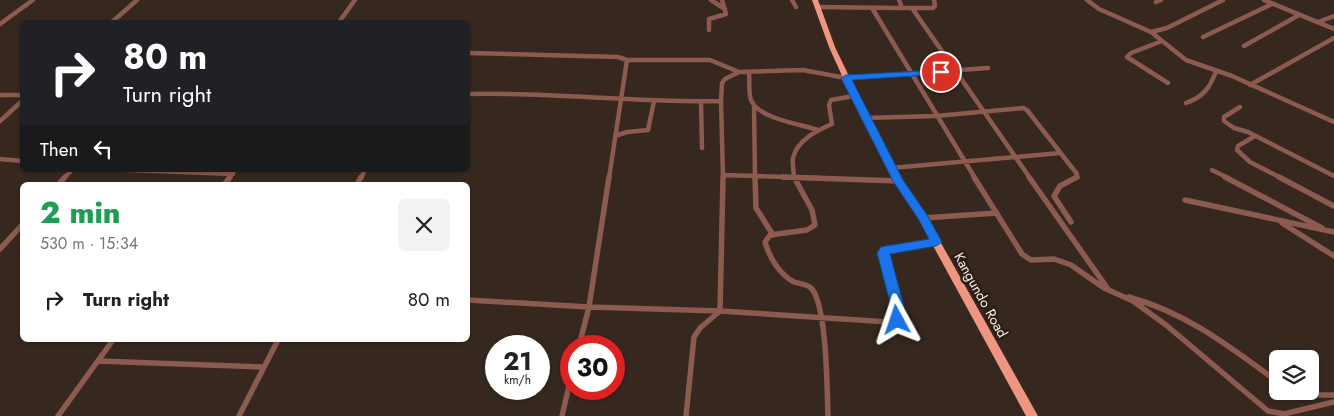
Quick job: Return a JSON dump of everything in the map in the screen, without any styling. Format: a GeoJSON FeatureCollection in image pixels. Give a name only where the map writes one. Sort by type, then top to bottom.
{"type":"FeatureCollection","features":[{"type":"Feature","properties":{"kind":"highway","name":"Kangundo Road"},"geometry":{"type":"LineString","coordinates":[[816,3],[854,96],[891,168],[923,218],[1032,416]]}},
{"type":"Feature","properties":{"kind":"street"},"geometry":{"type":"LineString","coordinates":[[0,24],[33,0]]}},
{"type":"Feature","properties":{"kind":"street"},"geometry":{"type":"LineString","coordinates":[[114,20],[137,0]]}},
{"type":"Feature","properties":{"kind":"street"},"geometry":{"type":"LineString","coordinates":[[341,20],[355,0]]}},
{"type":"Feature","properties":{"kind":"street"},"geometry":{"type":"LineString","coordinates":[[711,0],[725,9]]}},
{"type":"Feature","properties":{"kind":"street"},"geometry":{"type":"LineString","coordinates":[[709,30],[710,19],[726,14],[722,0]]}},
{"type":"Feature","properties":{"kind":"street"},"geometry":{"type":"LineString","coordinates":[[792,0],[796,7]]}},
{"type":"Feature","properties":{"kind":"street"},"geometry":{"type":"LineString","coordinates":[[899,0],[902,8]]}},
{"type":"Feature","properties":{"kind":"street"},"geometry":{"type":"LineString","coordinates":[[816,3],[872,8],[912,8],[935,7],[934,0]]}},
{"type":"Feature","properties":{"kind":"street"},"geometry":{"type":"LineString","coordinates":[[1087,0],[1099,9],[1151,32],[1186,60],[1250,85],[1334,122]]}},
{"type":"Feature","properties":{"kind":"street"},"geometry":{"type":"LineString","coordinates":[[1156,2],[1161,0]]}},
{"type":"Feature","properties":{"kind":"street"},"geometry":{"type":"LineString","coordinates":[[1151,32],[1167,28],[1223,0]]}},
{"type":"Feature","properties":{"kind":"street"},"geometry":{"type":"LineString","coordinates":[[1264,0],[1334,29]]}},
{"type":"Feature","properties":{"kind":"street"},"geometry":{"type":"LineString","coordinates":[[1203,37],[1272,4]]}},
{"type":"Feature","properties":{"kind":"street"},"geometry":{"type":"LineString","coordinates":[[872,8],[914,74],[936,116],[1026,258],[1031,260],[1054,259],[1062,261],[1079,269],[1109,291],[1155,304],[1203,328],[1269,376]]}},
{"type":"Feature","properties":{"kind":"street"},"geometry":{"type":"LineString","coordinates":[[912,8],[1109,291]]}},
{"type":"Feature","properties":{"kind":"street"},"geometry":{"type":"LineString","coordinates":[[1244,46],[1299,15]]}},
{"type":"Feature","properties":{"kind":"street"},"geometry":{"type":"LineString","coordinates":[[1318,22],[1334,16]]}},
{"type":"Feature","properties":{"kind":"street"},"geometry":{"type":"LineString","coordinates":[[1250,85],[1334,38]]}},
{"type":"Feature","properties":{"kind":"street"},"geometry":{"type":"LineString","coordinates":[[1162,41],[1131,53],[1127,57],[1168,83]]}},
{"type":"Feature","properties":{"kind":"street"},"geometry":{"type":"LineString","coordinates":[[470,53],[618,57],[628,60],[710,60],[739,72],[803,70],[846,78],[955,72],[988,68]]}},
{"type":"Feature","properties":{"kind":"street"},"geometry":{"type":"LineString","coordinates":[[582,335],[589,307],[628,60]]}},
{"type":"Feature","properties":{"kind":"street"},"geometry":{"type":"LineString","coordinates":[[1186,104],[1197,100],[1210,89],[1216,71]]}},
{"type":"Feature","properties":{"kind":"street"},"geometry":{"type":"LineString","coordinates":[[686,416],[694,337],[700,328],[720,311],[723,175],[722,83],[725,79],[739,72]]}},
{"type":"Feature","properties":{"kind":"street"},"geometry":{"type":"LineString","coordinates":[[749,72],[754,106],[756,208],[773,235]]}},
{"type":"Feature","properties":{"kind":"street"},"geometry":{"type":"LineString","coordinates":[[470,94],[548,94],[621,100],[721,101]]}},
{"type":"Feature","properties":{"kind":"street"},"geometry":{"type":"LineString","coordinates":[[0,95],[20,95]]}},
{"type":"Feature","properties":{"kind":"street"},"geometry":{"type":"LineString","coordinates":[[828,416],[821,319],[813,290],[790,279],[776,265],[766,248],[765,242],[767,238],[773,235],[807,230],[815,225],[812,210],[794,178],[792,157],[803,142],[818,130],[833,122],[829,105],[831,100],[854,96]]}},
{"type":"Feature","properties":{"kind":"street"},"geometry":{"type":"LineString","coordinates":[[615,136],[627,132],[648,130],[654,101]]}},
{"type":"Feature","properties":{"kind":"street"},"geometry":{"type":"LineString","coordinates":[[701,102],[702,148]]}},
{"type":"Feature","properties":{"kind":"street"},"geometry":{"type":"LineString","coordinates":[[0,121],[20,103]]}},
{"type":"Feature","properties":{"kind":"street"},"geometry":{"type":"LineString","coordinates":[[754,106],[779,119],[818,130]]}},
{"type":"Feature","properties":{"kind":"street"},"geometry":{"type":"LineString","coordinates":[[1240,107],[1224,117],[1224,122],[1334,176]]}},
{"type":"Feature","properties":{"kind":"street"},"geometry":{"type":"LineString","coordinates":[[865,118],[936,116],[1023,108],[1028,110],[1078,176],[1060,186],[1054,196],[1045,200]]}},
{"type":"Feature","properties":{"kind":"street"},"geometry":{"type":"LineString","coordinates":[[1255,136],[1238,146],[1237,150],[1242,155],[1250,162],[1334,206]]}},
{"type":"Feature","properties":{"kind":"street"},"geometry":{"type":"LineString","coordinates":[[891,168],[1060,153]]}},
{"type":"Feature","properties":{"kind":"street"},"geometry":{"type":"LineString","coordinates":[[0,159],[20,160]]}},
{"type":"Feature","properties":{"kind":"street"},"geometry":{"type":"LineString","coordinates":[[1212,170],[1332,232]]}},
{"type":"Feature","properties":{"kind":"street"},"geometry":{"type":"LineString","coordinates":[[61,182],[70,172]]}},
{"type":"Feature","properties":{"kind":"street"},"geometry":{"type":"LineString","coordinates":[[226,182],[234,172]]}},
{"type":"Feature","properties":{"kind":"street"},"geometry":{"type":"LineString","coordinates":[[723,175],[898,181]]}},
{"type":"Feature","properties":{"kind":"street"},"geometry":{"type":"LineString","coordinates":[[1054,196],[1070,222]]}},
{"type":"Feature","properties":{"kind":"street"},"geometry":{"type":"LineString","coordinates":[[1185,200],[1332,232]]}},
{"type":"Feature","properties":{"kind":"street"},"geometry":{"type":"LineString","coordinates":[[923,218],[997,213]]}},
{"type":"Feature","properties":{"kind":"street"},"geometry":{"type":"LineString","coordinates":[[1280,221],[1334,256]]}},
{"type":"Feature","properties":{"kind":"street"},"geometry":{"type":"LineString","coordinates":[[0,249],[20,226]]}},
{"type":"Feature","properties":{"kind":"street"},"geometry":{"type":"LineString","coordinates":[[470,300],[589,307],[720,311],[889,322],[897,320],[900,314],[883,253],[886,250],[936,242]]}},
{"type":"Feature","properties":{"kind":"street"},"geometry":{"type":"LineString","coordinates":[[1123,296],[1166,325],[1273,415],[1308,410],[1334,402]]}},
{"type":"Feature","properties":{"kind":"street"},"geometry":{"type":"LineString","coordinates":[[58,416],[112,342]]}},
{"type":"Feature","properties":{"kind":"street"},"geometry":{"type":"LineString","coordinates":[[239,416],[277,342]]}},
{"type":"Feature","properties":{"kind":"street"},"geometry":{"type":"LineString","coordinates":[[98,361],[264,367]]}},
{"type":"Feature","properties":{"kind":"street"},"geometry":{"type":"LineString","coordinates":[[1319,395],[1334,395]]}},
{"type":"Feature","properties":{"kind":"street"},"geometry":{"type":"LineString","coordinates":[[562,416],[566,400]]}},
{"type":"Feature","properties":{"kind":"route"},"geometry":{"type":"LineString","coordinates":[[897,320],[900,318],[900,314],[883,253],[886,250],[936,242],[923,218],[898,181],[846,78],[941,72]]}}]}
